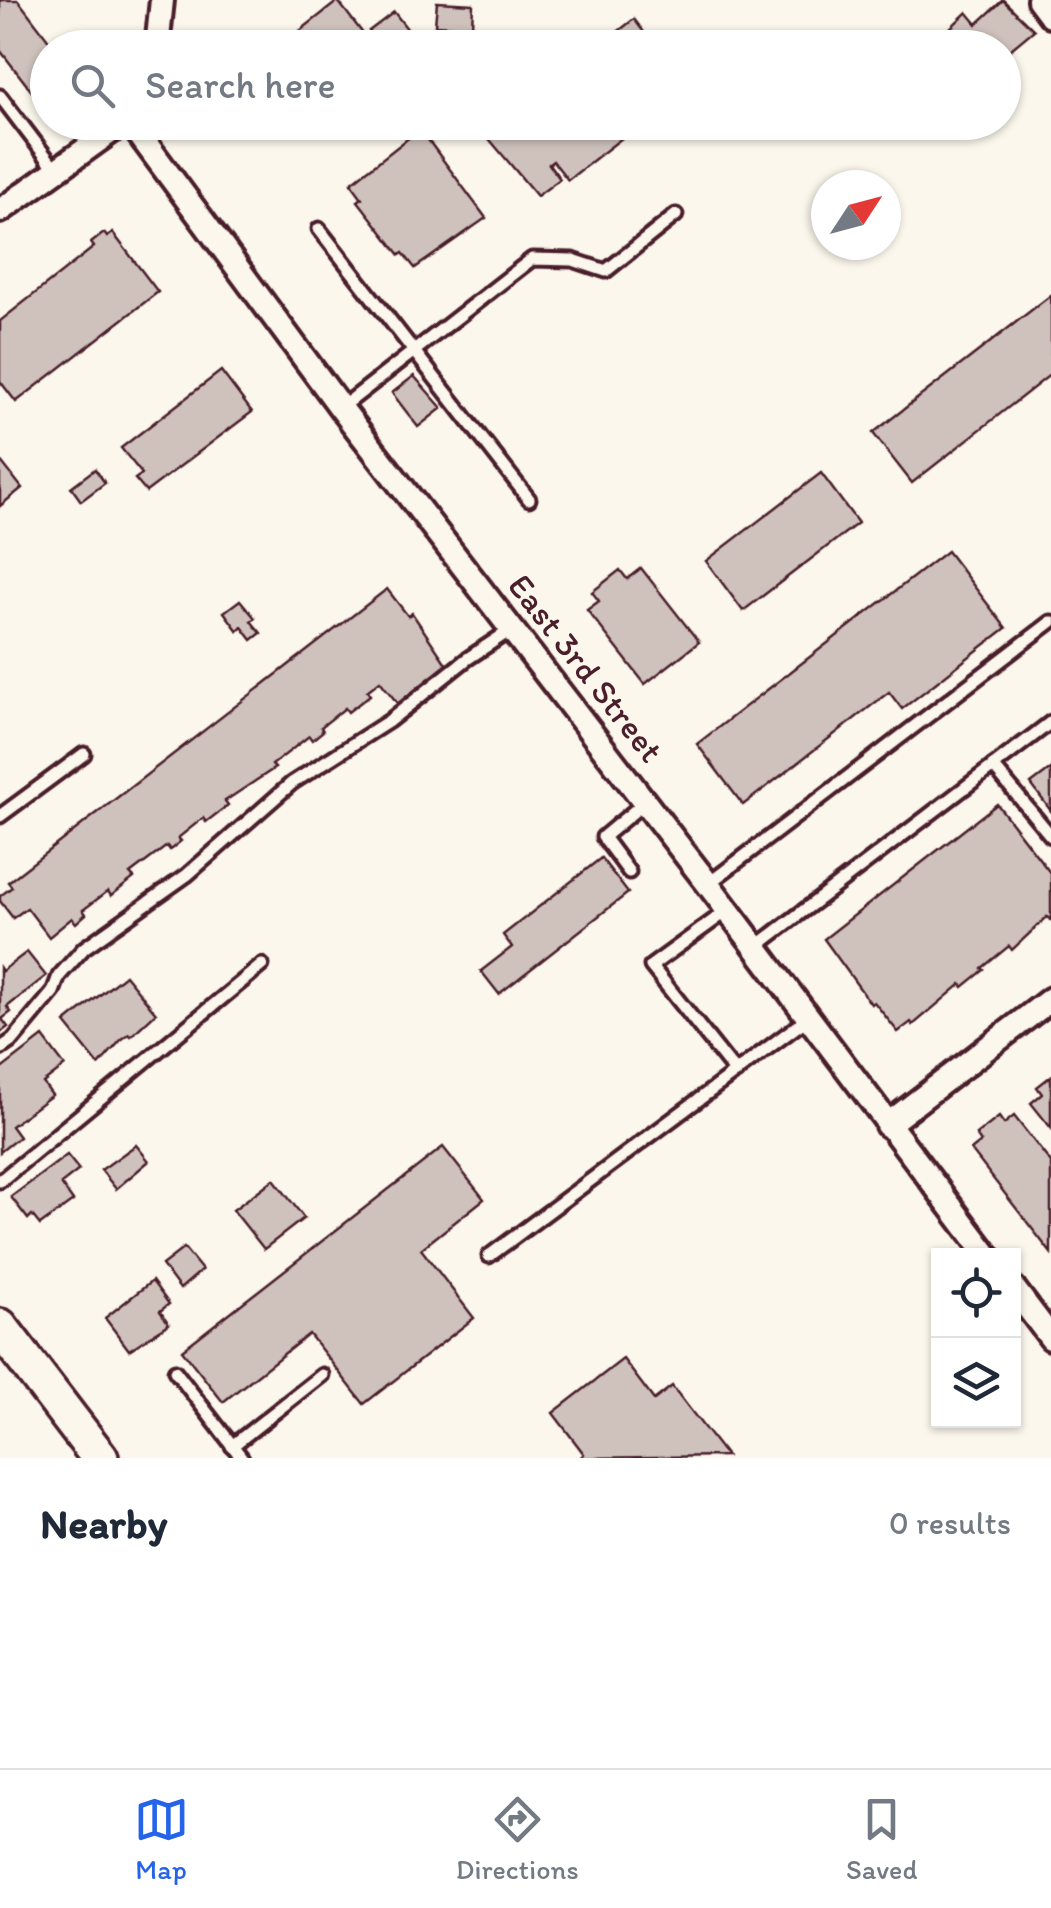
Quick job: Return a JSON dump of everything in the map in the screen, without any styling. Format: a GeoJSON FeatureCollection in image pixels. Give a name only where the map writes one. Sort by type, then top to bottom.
{"type":"FeatureCollection","features":[{"type":"Feature","properties":{"kind":"main road"},"geometry":{"type":"LineString","coordinates":[[0,1327],[100,1458]]}},
{"type":"Feature","properties":{"kind":"street"},"geometry":{"type":"LineString","coordinates":[[159,30],[162,0]]}},
{"type":"Feature","properties":{"kind":"street"},"geometry":{"type":"LineString","coordinates":[[1038,0],[1051,16]]}},
{"type":"Feature","properties":{"kind":"street"},"geometry":{"type":"LineString","coordinates":[[0,212],[101,140]]}},
{"type":"Feature","properties":{"kind":"street","name":"East 3rd Street"},"geometry":{"type":"LineString","coordinates":[[140,140],[340,408],[728,910],[982,1248]]}},
{"type":"Feature","properties":{"kind":"street"},"geometry":{"type":"LineString","coordinates":[[887,1125],[1051,998]]}},
{"type":"Feature","properties":{"kind":"street"},"geometry":{"type":"LineString","coordinates":[[1021,1298],[1051,1338]]}},
{"type":"Feature","properties":{"kind":"lane"},"geometry":{"type":"LineString","coordinates":[[0,96],[30,135]]}},
{"type":"Feature","properties":{"kind":"lane"},"geometry":{"type":"LineString","coordinates":[[33,140],[57,171]]}},
{"type":"Feature","properties":{"kind":"lane"},"geometry":{"type":"LineString","coordinates":[[340,408],[532,259],[573,260],[606,270],[676,215]]}},
{"type":"Feature","properties":{"kind":"lane"},"geometry":{"type":"LineString","coordinates":[[319,229],[528,499]]}},
{"type":"Feature","properties":{"kind":"lane"},"geometry":{"type":"LineString","coordinates":[[708,884],[1051,622]]}},
{"type":"Feature","properties":{"kind":"lane"},"geometry":{"type":"LineString","coordinates":[[0,1050],[14,1040],[84,948],[187,875],[292,783],[389,721],[467,659],[512,630]]}},
{"type":"Feature","properties":{"kind":"lane"},"geometry":{"type":"LineString","coordinates":[[756,947],[1051,722]]}},
{"type":"Feature","properties":{"kind":"lane"},"geometry":{"type":"LineString","coordinates":[[0,816],[84,754]]}},
{"type":"Feature","properties":{"kind":"lane"},"geometry":{"type":"LineString","coordinates":[[993,766],[1051,836]]}},
{"type":"Feature","properties":{"kind":"lane"},"geometry":{"type":"LineString","coordinates":[[630,872],[604,837],[645,802]]}},
{"type":"Feature","properties":{"kind":"lane"},"geometry":{"type":"LineString","coordinates":[[728,910],[650,966],[736,1073]]}},
{"type":"Feature","properties":{"kind":"lane"},"geometry":{"type":"LineString","coordinates":[[0,1182],[262,965]]}},
{"type":"Feature","properties":{"kind":"lane"},"geometry":{"type":"LineString","coordinates":[[489,1256],[808,1018]]}},
{"type":"Feature","properties":{"kind":"lane"},"geometry":{"type":"LineString","coordinates":[[175,1371],[242,1458]]}},
{"type":"Feature","properties":{"kind":"lane"},"geometry":{"type":"LineString","coordinates":[[232,1446],[322,1375]]}},
{"type":"Feature","properties":{"kind":"building"},"geometry":{"type":"Polygon","coordinates":[[[0,0],[18,0],[41,30],[30,30],[30,89],[0,50],[0,0]]]}},
{"type":"Feature","properties":{"kind":"building"},"geometry":{"type":"Polygon","coordinates":[[[1003,0],[1034,30],[1021,41],[1021,30],[948,30],[967,12],[977,24],[1003,0]]]}},
{"type":"Feature","properties":{"kind":"building"},"geometry":{"type":"Polygon","coordinates":[[[338,1],[360,30],[301,30],[338,1]]]}},
{"type":"Feature","properties":{"kind":"building"},"geometry":{"type":"Polygon","coordinates":[[[437,2],[473,4],[472,27],[435,25],[437,2]]]}},
{"type":"Feature","properties":{"kind":"building"},"geometry":{"type":"Polygon","coordinates":[[[394,12],[408,30],[370,30],[394,12]]]}},
{"type":"Feature","properties":{"kind":"building"},"geometry":{"type":"Polygon","coordinates":[[[634,19],[642,30],[620,30],[634,19]]]}},
{"type":"Feature","properties":{"kind":"building"},"geometry":{"type":"Polygon","coordinates":[[[406,140],[428,140],[486,218],[415,268],[403,253],[400,255],[358,201],[362,198],[351,183],[406,140]]]}},
{"type":"Feature","properties":{"kind":"building"},"geometry":{"type":"Polygon","coordinates":[[[490,140],[619,140],[568,180],[553,161],[549,164],[560,179],[537,196],[490,140]]]}},
{"type":"Feature","properties":{"kind":"building"},"geometry":{"type":"Polygon","coordinates":[[[104,233],[107,237],[113,233],[158,292],[16,402],[0,381],[0,321],[94,247],[91,243],[104,233]]]}},
{"type":"Feature","properties":{"kind":"building"},"geometry":{"type":"Polygon","coordinates":[[[1051,295],[1051,374],[912,483],[873,433],[1051,295]]]}},
{"type":"Feature","properties":{"kind":"building"},"geometry":{"type":"Polygon","coordinates":[[[221,371],[252,412],[146,492],[135,479],[142,474],[121,448],[221,371]]]}},
{"type":"Feature","properties":{"kind":"building"},"geometry":{"type":"Polygon","coordinates":[[[414,376],[442,408],[418,427],[392,393],[414,376]]]}},
{"type":"Feature","properties":{"kind":"building"},"geometry":{"type":"Polygon","coordinates":[[[0,460],[22,488],[0,506],[0,460]]]}},
{"type":"Feature","properties":{"kind":"building"},"geometry":{"type":"Polygon","coordinates":[[[95,469],[105,483],[81,501],[71,487],[95,469]]]}},
{"type":"Feature","properties":{"kind":"building"},"geometry":{"type":"Polygon","coordinates":[[[821,473],[858,523],[743,611],[706,561],[821,473]]]}},
{"type":"Feature","properties":{"kind":"building"},"geometry":{"type":"Polygon","coordinates":[[[947,551],[1006,628],[902,709],[889,692],[743,805],[697,744],[947,551]]]}},
{"type":"Feature","properties":{"kind":"building"},"geometry":{"type":"Polygon","coordinates":[[[641,568],[699,642],[645,684],[587,610],[599,601],[592,592],[620,570],[627,579],[641,568]]]}},
{"type":"Feature","properties":{"kind":"building"},"geometry":{"type":"Polygon","coordinates":[[[387,589],[408,616],[412,613],[447,665],[398,704],[380,681],[367,691],[370,695],[348,712],[345,708],[321,727],[323,731],[312,740],[309,736],[272,765],[275,768],[225,801],[228,805],[206,822],[203,818],[178,838],[181,841],[170,850],[167,846],[130,874],[134,878],[111,896],[108,891],[83,910],[86,914],[76,923],[72,918],[49,937],[27,908],[13,918],[0,901],[0,896],[12,887],[8,882],[387,589]]]}},
{"type":"Feature","properties":{"kind":"building"},"geometry":{"type":"Polygon","coordinates":[[[240,600],[261,633],[252,640],[242,627],[238,631],[224,612],[240,600]]]}},
{"type":"Feature","properties":{"kind":"building"},"geometry":{"type":"Polygon","coordinates":[[[1051,769],[1051,811],[1031,784],[1051,769]]]}},
{"type":"Feature","properties":{"kind":"building"},"geometry":{"type":"Polygon","coordinates":[[[997,804],[1051,874],[1051,920],[1047,917],[1012,950],[1009,946],[963,987],[961,984],[913,1025],[911,1022],[898,1032],[874,1002],[871,1004],[824,939],[997,804]]]}},
{"type":"Feature","properties":{"kind":"building"},"geometry":{"type":"Polygon","coordinates":[[[601,858],[628,893],[499,994],[481,971],[512,947],[503,935],[601,858]]]}},
{"type":"Feature","properties":{"kind":"building"},"geometry":{"type":"Polygon","coordinates":[[[27,952],[46,976],[7,1007],[11,1012],[2,1019],[8,1027],[0,1033],[0,968],[2,971],[27,952]]]}},
{"type":"Feature","properties":{"kind":"building"},"geometry":{"type":"Polygon","coordinates":[[[125,975],[156,1013],[121,1040],[99,1065],[65,1023],[125,975]]]}},
{"type":"Feature","properties":{"kind":"building"},"geometry":{"type":"Polygon","coordinates":[[[43,1037],[65,1066],[43,1083],[52,1095],[11,1126],[19,1137],[0,1152],[0,1070],[43,1037]]]}},
{"type":"Feature","properties":{"kind":"building"},"geometry":{"type":"Polygon","coordinates":[[[1051,1076],[1051,1128],[1031,1103],[1042,1094],[1037,1087],[1051,1076]]]}},
{"type":"Feature","properties":{"kind":"building"},"geometry":{"type":"Polygon","coordinates":[[[1014,1116],[1051,1163],[1051,1253],[971,1150],[981,1142],[976,1135],[999,1117],[1004,1124],[1014,1116]]]}},
{"type":"Feature","properties":{"kind":"building"},"geometry":{"type":"Polygon","coordinates":[[[136,1145],[149,1161],[116,1189],[101,1170],[136,1145]]]}},
{"type":"Feature","properties":{"kind":"building"},"geometry":{"type":"Polygon","coordinates":[[[443,1147],[484,1199],[421,1249],[474,1318],[364,1404],[309,1334],[223,1402],[182,1350],[443,1147]]]}},
{"type":"Feature","properties":{"kind":"building"},"geometry":{"type":"Polygon","coordinates":[[[67,1155],[79,1170],[61,1184],[73,1201],[40,1225],[32,1215],[28,1219],[11,1197],[67,1155]]]}},
{"type":"Feature","properties":{"kind":"building"},"geometry":{"type":"Polygon","coordinates":[[[274,1179],[304,1218],[264,1249],[233,1210],[274,1179]]]}},
{"type":"Feature","properties":{"kind":"building"},"geometry":{"type":"Polygon","coordinates":[[[184,1248],[202,1270],[180,1289],[162,1265],[184,1248]]]}},
{"type":"Feature","properties":{"kind":"building"},"geometry":{"type":"Polygon","coordinates":[[[152,1281],[169,1304],[160,1311],[169,1324],[129,1350],[105,1318],[152,1281]]]}},
{"type":"Feature","properties":{"kind":"building"},"geometry":{"type":"Polygon","coordinates":[[[623,1359],[654,1400],[672,1386],[726,1456],[580,1458],[584,1454],[553,1413],[623,1359]]]}}]}
